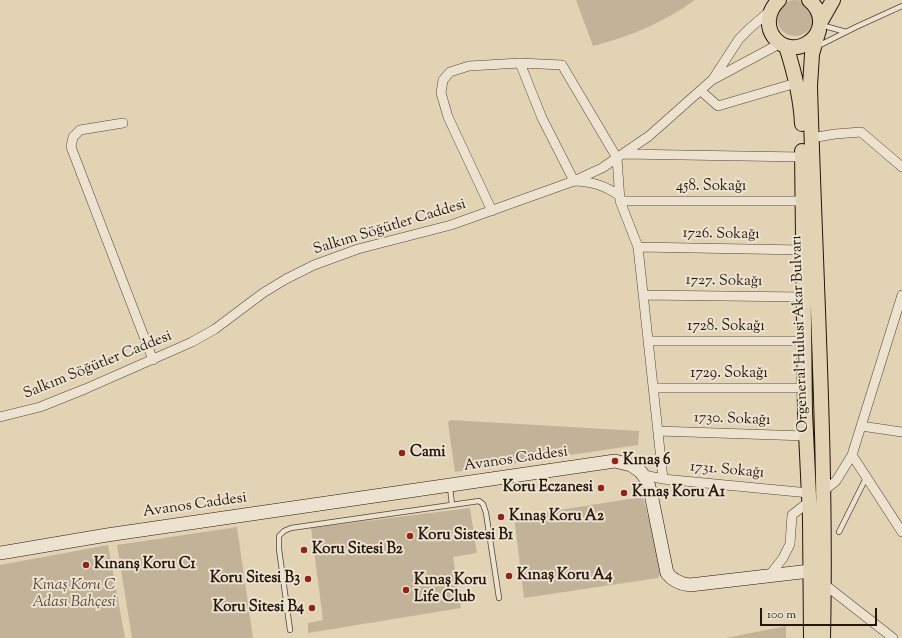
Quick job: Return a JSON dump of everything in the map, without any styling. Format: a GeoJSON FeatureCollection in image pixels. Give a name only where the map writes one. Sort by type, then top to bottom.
{"type":"FeatureCollection","features":[{"type":"Feature","properties":{"kind":"main road"},"geometry":{"type":"LineString","coordinates":[[779,0],[770,11],[768,19],[769,28],[773,36],[784,44],[792,47],[806,44],[811,41],[819,26],[817,9],[809,0]]}},
{"type":"Feature","properties":{"kind":"main road","name":"Orgeneral Hulusi Akar Bulvarı"},"geometry":{"type":"LineString","coordinates":[[823,638],[823,492],[810,86],[812,49],[819,26],[833,0]]}},
{"type":"Feature","properties":{"kind":"main road","name":"Orgeneral Hulusi Akar Bulvarı"},"geometry":{"type":"LineString","coordinates":[[784,44],[796,83],[802,110],[804,388],[809,497],[811,638]]}},
{"type":"Feature","properties":{"kind":"street","name":"Salkım Söğütler Caddesi"},"geometry":{"type":"LineString","coordinates":[[0,417],[24,412],[50,403],[153,360],[203,336],[263,292],[314,265],[352,251],[451,225],[574,181],[602,168],[649,136],[712,80],[739,39],[770,11]]}},
{"type":"Feature","properties":{"kind":"street","name":"Salkım Söğütler Caddesi"},"geometry":{"type":"LineString","coordinates":[[712,80],[784,44]]}},
{"type":"Feature","properties":{"kind":"street"},"geometry":{"type":"LineString","coordinates":[[520,63],[542,118],[574,181],[599,184],[620,199]]}},
{"type":"Feature","properties":{"kind":"street"},"geometry":{"type":"LineString","coordinates":[[492,211],[453,130],[442,99],[441,84],[444,77],[450,72],[469,66],[520,63],[562,65],[620,156],[620,199],[638,247],[663,479]]}},
{"type":"Feature","properties":{"kind":"street"},"geometry":{"type":"LineString","coordinates":[[700,91],[718,106],[796,83]]}},
{"type":"Feature","properties":{"kind":"street"},"geometry":{"type":"LineString","coordinates":[[123,122],[80,130],[73,137],[71,148],[153,360]]}},
{"type":"Feature","properties":{"kind":"street"},"geometry":{"type":"LineString","coordinates":[[811,138],[861,132],[902,167]]}},
{"type":"Feature","properties":{"kind":"street"},"geometry":{"type":"LineString","coordinates":[[620,156],[802,157]]}},
{"type":"Feature","properties":{"kind":"street","name":"458. Sokağı"},"geometry":{"type":"LineString","coordinates":[[620,199],[803,201]]}},
{"type":"Feature","properties":{"kind":"street","name":"1726. Sokağı"},"geometry":{"type":"LineString","coordinates":[[638,247],[803,250]]}},
{"type":"Feature","properties":{"kind":"street","name":"1727. Sokağı"},"geometry":{"type":"LineString","coordinates":[[643,295],[804,297]]}},
{"type":"Feature","properties":{"kind":"street"},"geometry":{"type":"LineString","coordinates":[[769,576],[783,558],[790,544],[792,515],[809,497],[823,492],[836,481],[852,455],[902,295]]}},
{"type":"Feature","properties":{"kind":"street","name":"1728. Sokağı"},"geometry":{"type":"LineString","coordinates":[[648,340],[804,342]]}},
{"type":"Feature","properties":{"kind":"street","name":"1729. Sokağı"},"geometry":{"type":"LineString","coordinates":[[653,388],[804,388]]}},
{"type":"Feature","properties":{"kind":"street"},"geometry":{"type":"LineString","coordinates":[[861,426],[902,432]]}},
{"type":"Feature","properties":{"kind":"street","name":"1730. Sokağı"},"geometry":{"type":"LineString","coordinates":[[658,431],[806,436]]}},
{"type":"Feature","properties":{"kind":"street"},"geometry":{"type":"LineString","coordinates":[[852,455],[902,532]]}},
{"type":"Feature","properties":{"kind":"street","name":"Avanos Caddesi"},"geometry":{"type":"LineString","coordinates":[[0,553],[107,535],[615,461],[631,465],[644,475]]}},
{"type":"Feature","properties":{"kind":"street"},"geometry":{"type":"LineString","coordinates":[[644,475],[649,485],[667,573],[672,579],[680,583],[690,585],[810,572]]}},
{"type":"Feature","properties":{"kind":"street","name":"1731. Sokağı"},"geometry":{"type":"LineString","coordinates":[[644,475],[663,479],[809,497]]}},
{"type":"Feature","properties":{"kind":"street"},"geometry":{"type":"LineString","coordinates":[[824,584],[893,638]]}},
{"type":"Feature","properties":{"kind":"lane"},"geometry":{"type":"LineString","coordinates":[[812,49],[902,6]]}},
{"type":"Feature","properties":{"kind":"lane"},"geometry":{"type":"LineString","coordinates":[[819,26],[846,32]]}},
{"type":"Feature","properties":{"kind":"lane"},"geometry":{"type":"LineString","coordinates":[[839,532],[867,476]]}},
{"type":"Feature","properties":{"kind":"lane"},"geometry":{"type":"LineString","coordinates":[[450,485],[452,505]]}},
{"type":"Feature","properties":{"kind":"lane"},"geometry":{"type":"LineString","coordinates":[[290,630],[279,549],[279,536],[284,531],[291,528],[325,522],[479,501],[484,504],[486,513],[499,598]]}},
{"type":"Feature","properties":{"kind":"green space"},"geometry":{"type":"Polygon","coordinates":[[[576,0],[695,0],[659,22],[646,28],[593,46],[576,0]]]}},
{"type":"Feature","properties":{"kind":"green space"},"geometry":{"type":"Polygon","coordinates":[[[799,0],[808,5],[812,11],[812,25],[808,31],[799,36],[791,36],[782,31],[778,25],[777,14],[782,5],[788,1],[799,0]]]}},
{"type":"Feature","properties":{"kind":"green space"},"geometry":{"type":"Polygon","coordinates":[[[450,420],[639,431],[638,445],[455,472],[448,423],[450,420]]]}},
{"type":"Feature","properties":{"kind":"green space"},"geometry":{"type":"Polygon","coordinates":[[[643,497],[662,570],[658,578],[524,598],[514,517],[643,497]]]}},
{"type":"Feature","properties":{"kind":"green space"},"geometry":{"type":"Polygon","coordinates":[[[470,508],[477,553],[453,557],[461,608],[308,633],[308,623],[323,620],[311,528],[470,508]]]}},
{"type":"Feature","properties":{"kind":"green space"},"geometry":{"type":"Polygon","coordinates":[[[237,527],[253,638],[132,638],[117,545],[237,527]]]}},
{"type":"Feature","properties":{"kind":"green space","name":"Kınaş Koru C Adası Bahçesi"},"geometry":{"type":"Polygon","coordinates":[[[108,545],[125,638],[0,638],[0,565],[108,545]]]}},
{"type":"Feature","properties":{"kind":"green space"},"geometry":{"type":"Polygon","coordinates":[[[786,626],[786,638],[726,638],[786,626]]]}},
{"type":"Feature","properties":{"kind":"place","name":"Cami"},"geometry":{"type":"Point","coordinates":[402,453]}},
{"type":"Feature","properties":{"kind":"place","name":"Kınaş 6"},"geometry":{"type":"Point","coordinates":[615,461]}},
{"type":"Feature","properties":{"kind":"place","name":"Koru Eczanesi"},"geometry":{"type":"Point","coordinates":[601,488]}},
{"type":"Feature","properties":{"kind":"place","name":"Kınaş Koru A1"},"geometry":{"type":"Point","coordinates":[624,493]}},
{"type":"Feature","properties":{"kind":"place","name":"Kınaş Koru A2"},"geometry":{"type":"Point","coordinates":[501,517]}},
{"type":"Feature","properties":{"kind":"place","name":"Koru Sistesi B1"},"geometry":{"type":"Point","coordinates":[410,536]}},
{"type":"Feature","properties":{"kind":"place","name":"Koru Sitesi B2"},"geometry":{"type":"Point","coordinates":[304,550]}},
{"type":"Feature","properties":{"kind":"place","name":"Kınanş Koru C1"},"geometry":{"type":"Point","coordinates":[86,565]}},
{"type":"Feature","properties":{"kind":"place","name":"Kınaş Koru A4"},"geometry":{"type":"Point","coordinates":[509,576]}},
{"type":"Feature","properties":{"kind":"place","name":"Koru Sitesi B3"},"geometry":{"type":"Point","coordinates":[308,579]}},
{"type":"Feature","properties":{"kind":"place","name":"Kınaş Koru Life Club"},"geometry":{"type":"Point","coordinates":[406,590]}},
{"type":"Feature","properties":{"kind":"place","name":"Koru Sitesi B4"},"geometry":{"type":"Point","coordinates":[312,608]}}]}
